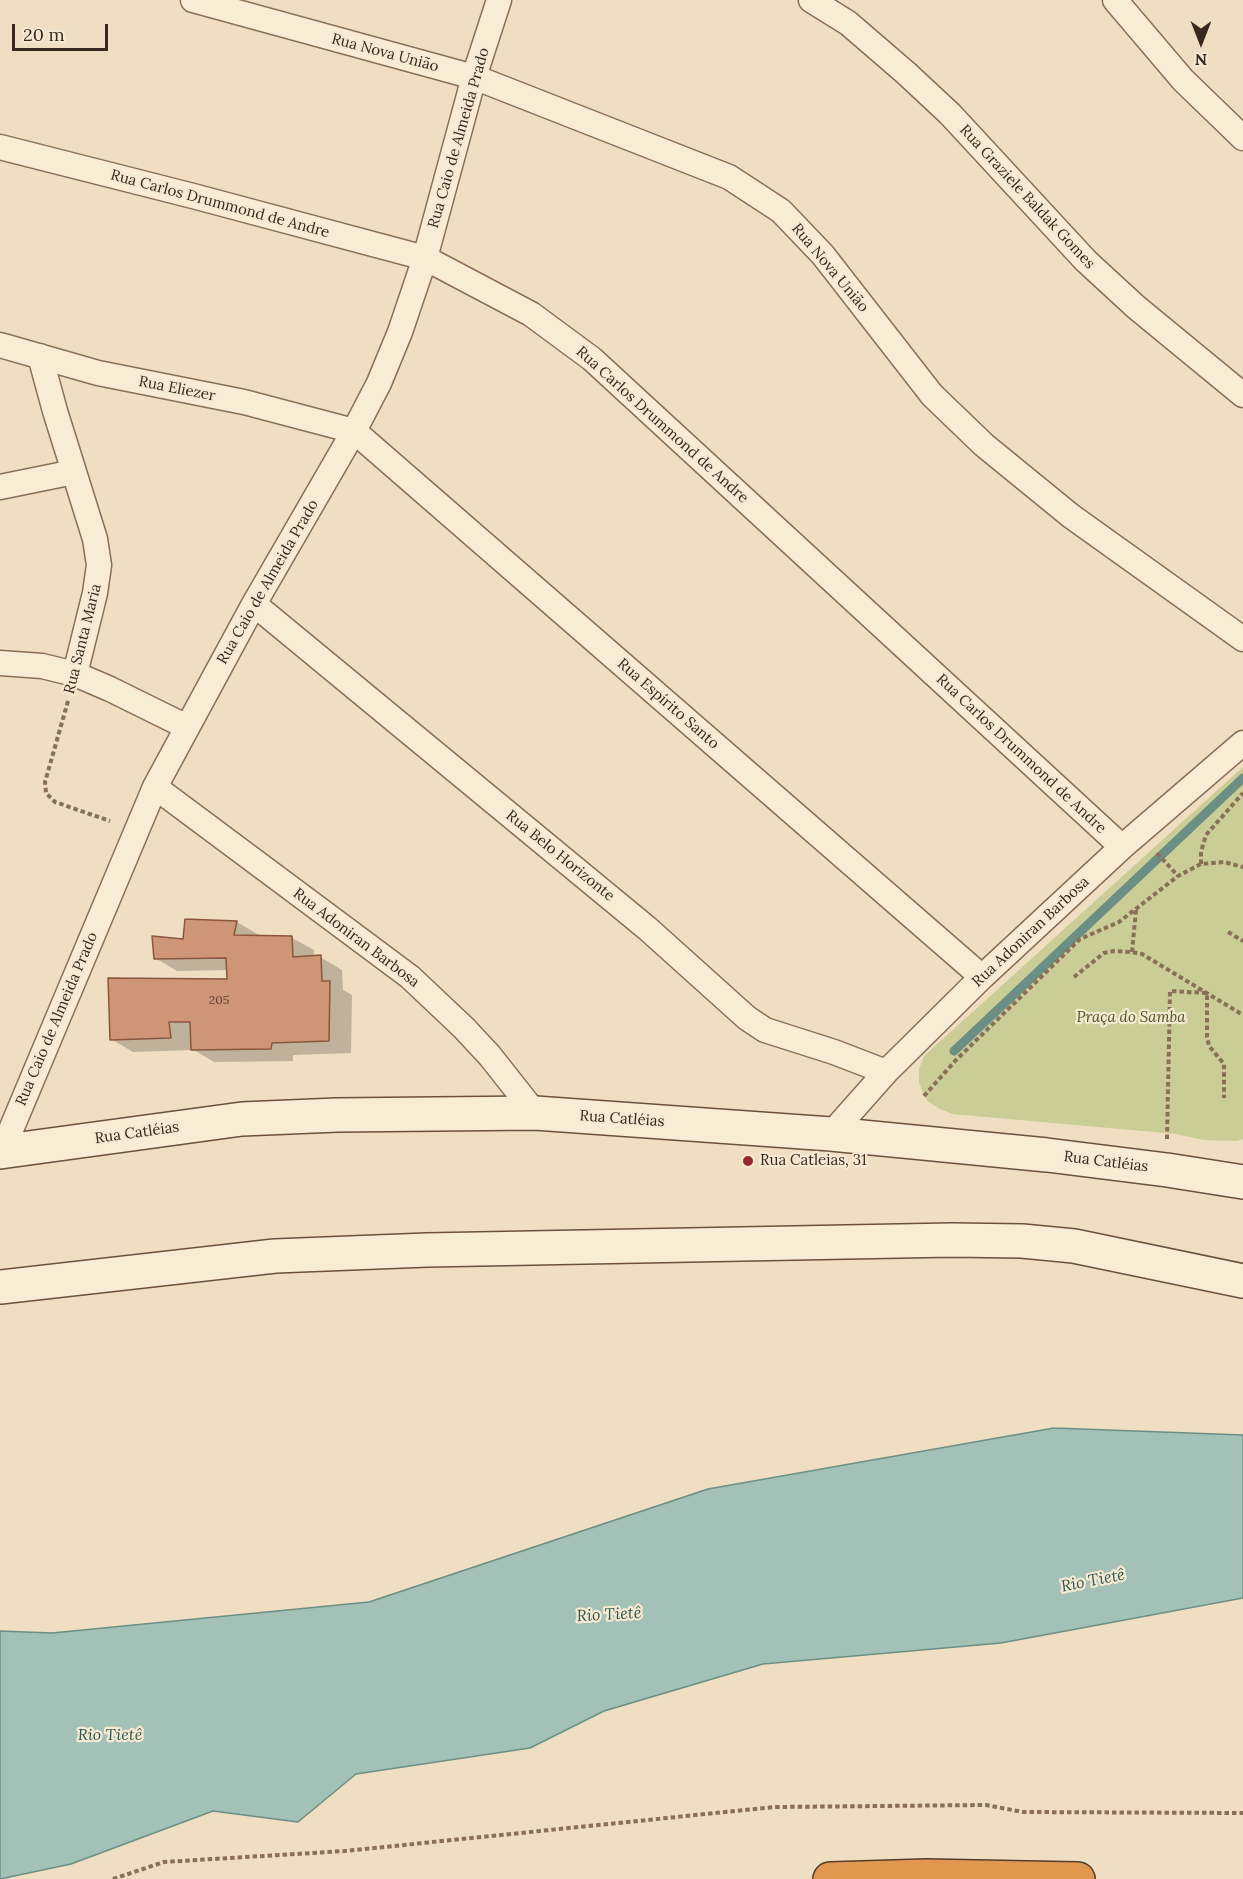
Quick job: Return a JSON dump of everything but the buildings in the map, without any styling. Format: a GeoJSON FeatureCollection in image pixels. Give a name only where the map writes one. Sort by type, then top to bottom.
{"type":"FeatureCollection","features":[{"type":"Feature","properties":{"kind":"highway"},"geometry":{"type":"LineString","coordinates":[[830,1879],[926,1876],[1078,1879]]}},
{"type":"Feature","properties":{"kind":"street","name":"Rua Nova União"},"geometry":{"type":"LineString","coordinates":[[193,0],[474,77],[729,177],[781,211],[823,255],[932,395],[984,445],[1071,516],[1243,639]]}},
{"type":"Feature","properties":{"kind":"street","name":"Rua Caio de Almeida Prado"},"geometry":{"type":"LineString","coordinates":[[1,1152],[155,787],[254,604],[354,431],[379,383],[400,332],[424,258],[474,77],[499,0]]}},
{"type":"Feature","properties":{"kind":"street","name":"Rua Graziele Baldak Gomes"},"geometry":{"type":"LineString","coordinates":[[811,0],[848,23],[906,73],[950,114],[1094,269],[1136,307],[1243,395]]}},
{"type":"Feature","properties":{"kind":"street"},"geometry":{"type":"LineString","coordinates":[[1115,0],[1183,80],[1243,138]]}},
{"type":"Feature","properties":{"kind":"street","name":"Rua Carlos Drummond de Andre"},"geometry":{"type":"LineString","coordinates":[[0,147],[424,258],[531,314],[592,359],[1122,847]]}},
{"type":"Feature","properties":{"kind":"street","name":"Rua Eliezer"},"geometry":{"type":"LineString","coordinates":[[0,345],[98,373],[244,402],[354,431]]}},
{"type":"Feature","properties":{"kind":"street","name":"Rua Santa Maria"},"geometry":{"type":"LineString","coordinates":[[40,356],[95,539],[99,565],[95,593],[75,674]]}},
{"type":"Feature","properties":{"kind":"street","name":"Rua Espírito Santo"},"geometry":{"type":"LineString","coordinates":[[354,431],[982,977]]}},
{"type":"Feature","properties":{"kind":"street"},"geometry":{"type":"LineString","coordinates":[[0,487],[74,471]]}},
{"type":"Feature","properties":{"kind":"street","name":"Rua Belo Horizonte"},"geometry":{"type":"LineString","coordinates":[[254,604],[648,929],[747,1018],[765,1030],[834,1052],[886,1072]]}},
{"type":"Feature","properties":{"kind":"street"},"geometry":{"type":"LineString","coordinates":[[0,663],[42,666],[75,674],[187,727]]}},
{"type":"Feature","properties":{"kind":"street","name":"Rua Adoniran Barbosa"},"geometry":{"type":"LineString","coordinates":[[831,1134],[886,1072],[982,977],[1122,847],[1243,743]]}},
{"type":"Feature","properties":{"kind":"street","name":"Rua Adoniran Barbosa"},"geometry":{"type":"LineString","coordinates":[[155,787],[410,977],[471,1035],[535,1113]]}},
{"type":"Feature","properties":{"kind":"street","name":"Rua Catléias"},"geometry":{"type":"LineString","coordinates":[[1,1152],[242,1119],[337,1115],[535,1113],[831,1134],[1047,1155],[1243,1182]]}},
{"type":"Feature","properties":{"kind":"street"},"geometry":{"type":"LineString","coordinates":[[0,1287],[275,1256],[438,1250],[952,1240],[1022,1241],[1074,1246],[1243,1281]]}},
{"type":"Feature","properties":{"kind":"path","name":"Rua Santa Maria"},"geometry":{"type":"LineString","coordinates":[[75,674],[45,782],[46,793],[55,802],[136,830]]}},
{"type":"Feature","properties":{"kind":"path"},"geometry":{"type":"LineString","coordinates":[[1201,864],[1201,852],[1206,835],[1243,793]]}},
{"type":"Feature","properties":{"kind":"path"},"geometry":{"type":"LineString","coordinates":[[1165,861],[1178,876]]}},
{"type":"Feature","properties":{"kind":"path"},"geometry":{"type":"LineString","coordinates":[[924,1096],[956,1060],[1080,939],[1119,922],[1178,876],[1201,864],[1224,862],[1243,867]]}},
{"type":"Feature","properties":{"kind":"path"},"geometry":{"type":"LineString","coordinates":[[1132,952],[1137,909]]}},
{"type":"Feature","properties":{"kind":"path"},"geometry":{"type":"LineString","coordinates":[[1228,932],[1243,941]]}},
{"type":"Feature","properties":{"kind":"path"},"geometry":{"type":"LineString","coordinates":[[1074,977],[1104,953],[1114,951],[1142,954],[1243,1015]]}},
{"type":"Feature","properties":{"kind":"path"},"geometry":{"type":"LineString","coordinates":[[1167,1170],[1170,991],[1207,993]]}},
{"type":"Feature","properties":{"kind":"path"},"geometry":{"type":"LineString","coordinates":[[1207,993],[1209,1046],[1224,1064],[1224,1098]]}},
{"type":"Feature","properties":{"kind":"path"},"geometry":{"type":"LineString","coordinates":[[113,1879],[164,1862],[345,1851],[774,1807],[986,1805],[1023,1812],[1243,1813]]}},
{"type":"Feature","properties":{"kind":"green space","name":"Praça do Samba"},"geometry":{"type":"Polygon","coordinates":[[[1243,767],[1243,1139],[1237,1141],[1204,1140],[1176,1134],[953,1114],[929,1102],[919,1082],[919,1069],[924,1056],[1243,767]]]}},
{"type":"Feature","properties":{"kind":"water","name":"Rio Tietê"},"geometry":{"type":"Polygon","coordinates":[[[1054,1428],[1243,1435],[1243,1598],[1001,1643],[763,1664],[604,1711],[530,1748],[356,1774],[298,1822],[213,1811],[71,1864],[0,1879],[0,1631],[52,1633],[369,1602],[708,1489],[1054,1428]]]}},
{"type":"Feature","properties":{"kind":"waterway"},"geometry":{"type":"LineString","coordinates":[[954,1051],[1243,778]]}},
{"type":"Feature","properties":{"kind":"place","name":"Rua Catleias, 31"},"geometry":{"type":"Point","coordinates":[748,1161]}}]}
